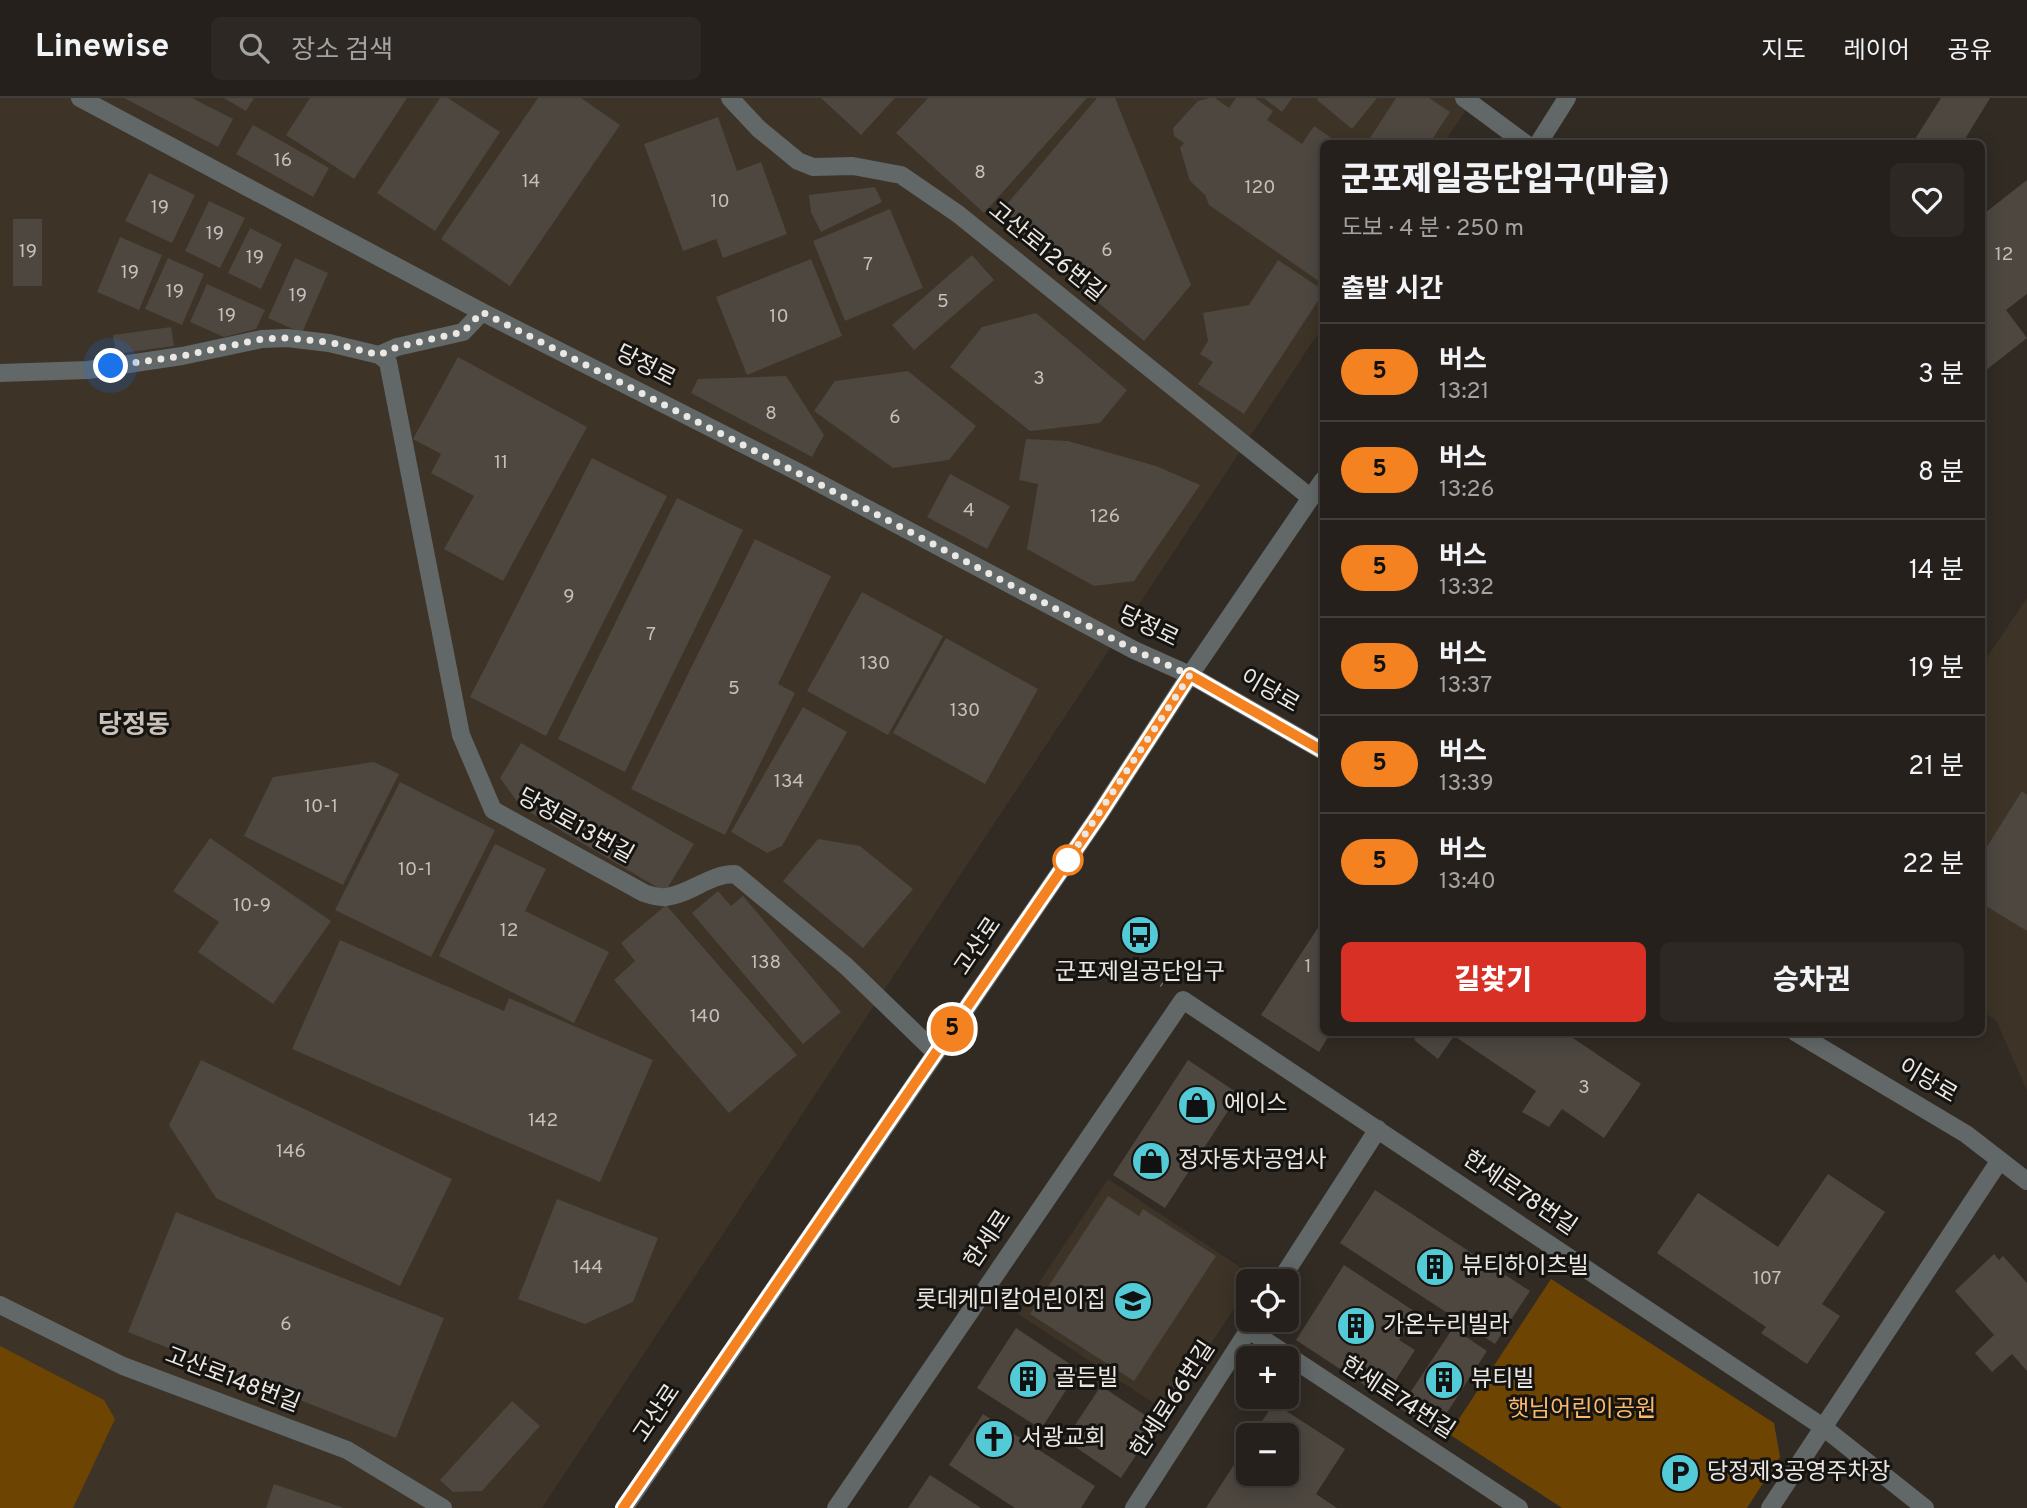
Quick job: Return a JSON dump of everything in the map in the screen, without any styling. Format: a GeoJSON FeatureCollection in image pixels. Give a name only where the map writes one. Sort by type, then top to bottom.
{"type":"FeatureCollection","features":[{"type":"Feature","properties":{"kind":"street","name":"당정로"},"geometry":{"type":"LineString","coordinates":[[80,98],[482,312],[800,474],[1134,650],[1190,675]]}},
{"type":"Feature","properties":{"kind":"street","name":"고산로126번길"},"geometry":{"type":"LineString","coordinates":[[730,98],[759,129],[798,161],[813,167],[853,166],[901,175],[978,229],[1311,498]]}},
{"type":"Feature","properties":{"kind":"street"},"geometry":{"type":"LineString","coordinates":[[1464,98],[1521,140]]}},
{"type":"Feature","properties":{"kind":"street"},"geometry":{"type":"LineString","coordinates":[[1541,140],[1567,98]]}},
{"type":"Feature","properties":{"kind":"street"},"geometry":{"type":"LineString","coordinates":[[0,373],[88,370],[182,356],[262,339],[287,338],[329,342],[379,355],[397,347],[463,332],[482,312]]}},
{"type":"Feature","properties":{"kind":"street","name":"당정로13번길"},"geometry":{"type":"LineString","coordinates":[[379,355],[388,362],[461,735],[494,810],[644,893],[664,898],[689,890],[720,874],[735,874],[846,966],[936,1053]]}},
{"type":"Feature","properties":{"kind":"street","name":"고산로"},"geometry":{"type":"LineString","coordinates":[[624,1508],[1099,815],[1190,675],[1320,484]]}},
{"type":"Feature","properties":{"kind":"street","name":"이당로"},"geometry":{"type":"LineString","coordinates":[[1190,675],[1320,749]]}},
{"type":"Feature","properties":{"kind":"street","name":"한세로78번길"},"geometry":{"type":"LineString","coordinates":[[1183,1000],[1824,1427],[1925,1508]]}},
{"type":"Feature","properties":{"kind":"street","name":"한세로"},"geometry":{"type":"LineString","coordinates":[[836,1508],[1183,1000]]}},
{"type":"Feature","properties":{"kind":"street","name":"이당로"},"geometry":{"type":"LineString","coordinates":[[1802,1036],[1966,1135],[2027,1181]]}},
{"type":"Feature","properties":{"kind":"street"},"geometry":{"type":"LineString","coordinates":[[1288,1269],[1378,1129]]}},
{"type":"Feature","properties":{"kind":"street"},"geometry":{"type":"LineString","coordinates":[[1770,1508],[2000,1160]]}},
{"type":"Feature","properties":{"kind":"street","name":"고산로148번길"},"geometry":{"type":"LineString","coordinates":[[0,1305],[123,1366],[347,1450],[443,1508]]}},
{"type":"Feature","properties":{"kind":"street","name":"한세로66번길"},"geometry":{"type":"LineString","coordinates":[[1134,1508],[1247,1332]]}},
{"type":"Feature","properties":{"kind":"street","name":"한세로74번길"},"geometry":{"type":"LineString","coordinates":[[1262,1332],[1519,1508]]}},
{"type":"Feature","properties":{"kind":"path"},"geometry":{"type":"LineString","coordinates":[[1140,970],[1163,985]]}},
{"type":"Feature","properties":{"kind":"shaded area"},"geometry":{"type":"Polygon","coordinates":[[[0,98],[1474,98],[1446,140],[1320,140],[1320,331],[542,1508],[0,1508],[0,98]]]}},
{"type":"Feature","properties":{"kind":"shaded area"},"geometry":{"type":"Polygon","coordinates":[[[2027,598],[2027,1091],[1996,1020],[1985,1013],[1985,660],[2027,598]]]}},
{"type":"Feature","properties":{"kind":"shaded area","name":"롯데케미칼어린이집"},"geometry":{"type":"Polygon","coordinates":[[[1108,1179],[1243,1269],[1236,1269],[1236,1306],[1166,1411],[1018,1314],[1108,1179]]]}},
{"type":"Feature","properties":{"kind":"green space","name":"햇님어린이공원"},"geometry":{"type":"Polygon","coordinates":[[[1551,1279],[1774,1423],[1780,1457],[1747,1508],[1562,1508],[1449,1434],[1551,1279]]]}},
{"type":"Feature","properties":{"kind":"green space"},"geometry":{"type":"Polygon","coordinates":[[[0,1346],[104,1400],[115,1419],[73,1508],[0,1508],[0,1346]]]}},
{"type":"Feature","properties":{"kind":"building"},"geometry":{"type":"Polygon","coordinates":[[[124,98],[192,98],[233,119],[218,147],[124,98]]]}},
{"type":"Feature","properties":{"kind":"building"},"geometry":{"type":"Polygon","coordinates":[[[224,98],[254,98],[246,111],[224,98]]]}},
{"type":"Feature","properties":{"kind":"building"},"geometry":{"type":"Polygon","coordinates":[[[310,98],[407,98],[354,179],[286,135],[310,98]]]}},
{"type":"Feature","properties":{"kind":"building"},"geometry":{"type":"Polygon","coordinates":[[[440,98],[448,98],[500,132],[435,231],[377,193],[440,98]]]}},
{"type":"Feature","properties":{"kind":"building"},"geometry":{"type":"Polygon","coordinates":[[[538,98],[581,98],[620,125],[510,286],[441,239],[538,98]]]}},
{"type":"Feature","properties":{"kind":"building"},"geometry":{"type":"Polygon","coordinates":[[[821,98],[895,98],[861,135],[821,98]]]}},
{"type":"Feature","properties":{"kind":"building"},"geometry":{"type":"Polygon","coordinates":[[[928,98],[1087,98],[984,213],[896,133],[928,98]]]}},
{"type":"Feature","properties":{"kind":"building"},"geometry":{"type":"Polygon","coordinates":[[[1097,98],[1115,98],[1191,285],[1144,341],[996,217],[1097,98]]]}},
{"type":"Feature","properties":{"kind":"building"},"geometry":{"type":"Polygon","coordinates":[[[1215,98],[1229,108],[1236,98],[1255,98],[1273,111],[1267,120],[1302,144],[1314,126],[1334,140],[1320,140],[1320,282],[1209,205],[1205,195],[1190,181],[1180,148],[1184,143],[1174,136],[1173,128],[1198,101],[1215,98]]]}},
{"type":"Feature","properties":{"kind":"building"},"geometry":{"type":"Polygon","coordinates":[[[1264,98],[1292,98],[1282,112],[1264,98]]]}},
{"type":"Feature","properties":{"kind":"building"},"geometry":{"type":"Polygon","coordinates":[[[1377,98],[1352,129],[1317,100],[1377,98]]]}},
{"type":"Feature","properties":{"kind":"building"},"geometry":{"type":"Polygon","coordinates":[[[1396,98],[1429,98],[1450,112],[1432,140],[1369,140],[1396,98]]]}},
{"type":"Feature","properties":{"kind":"building"},"geometry":{"type":"Polygon","coordinates":[[[1941,98],[1990,98],[1964,140],[1915,139],[1941,98]]]}},
{"type":"Feature","properties":{"kind":"building"},"geometry":{"type":"Polygon","coordinates":[[[718,117],[737,171],[761,162],[787,234],[723,258],[716,239],[683,251],[644,144],[718,117]]]}},
{"type":"Feature","properties":{"kind":"building"},"geometry":{"type":"Polygon","coordinates":[[[253,125],[329,168],[313,197],[236,154],[253,125]]]}},
{"type":"Feature","properties":{"kind":"building"},"geometry":{"type":"Polygon","coordinates":[[[149,173],[195,195],[172,243],[125,221],[149,173]]]}},
{"type":"Feature","properties":{"kind":"building"},"geometry":{"type":"Polygon","coordinates":[[[2027,180],[2027,294],[2006,310],[2027,338],[1985,371],[1985,213],[2027,180]]]}},
{"type":"Feature","properties":{"kind":"building"},"geometry":{"type":"Polygon","coordinates":[[[875,187],[882,202],[821,232],[811,212],[809,195],[875,187]]]}},
{"type":"Feature","properties":{"kind":"building"},"geometry":{"type":"Polygon","coordinates":[[[209,201],[245,218],[220,268],[185,251],[209,201]]]}},
{"type":"Feature","properties":{"kind":"building"},"geometry":{"type":"Polygon","coordinates":[[[890,209],[923,288],[845,321],[813,241],[890,209]]]}},
{"type":"Feature","properties":{"kind":"building"},"geometry":{"type":"Polygon","coordinates":[[[13,219],[42,219],[42,286],[13,286],[13,219]]]}},
{"type":"Feature","properties":{"kind":"building"},"geometry":{"type":"Polygon","coordinates":[[[250,228],[282,244],[261,289],[228,273],[250,228]]]}},
{"type":"Feature","properties":{"kind":"building"},"geometry":{"type":"Polygon","coordinates":[[[120,237],[162,255],[139,310],[97,292],[120,237]]]}},
{"type":"Feature","properties":{"kind":"building"},"geometry":{"type":"Polygon","coordinates":[[[972,255],[994,280],[914,350],[892,325],[972,255]]]}},
{"type":"Feature","properties":{"kind":"building"},"geometry":{"type":"Polygon","coordinates":[[[168,258],[204,274],[182,325],[145,309],[168,258]]]}},
{"type":"Feature","properties":{"kind":"building"},"geometry":{"type":"Polygon","coordinates":[[[295,258],[328,273],[302,333],[268,318],[295,258]]]}},
{"type":"Feature","properties":{"kind":"building"},"geometry":{"type":"Polygon","coordinates":[[[811,259],[842,336],[747,375],[716,297],[811,259]]]}},
{"type":"Feature","properties":{"kind":"building"},"geometry":{"type":"Polygon","coordinates":[[[1278,260],[1320,288],[1320,298],[1244,414],[1198,384],[1213,362],[1200,354],[1208,341],[1203,313],[1249,305],[1278,260]]]}},
{"type":"Feature","properties":{"kind":"building"},"geometry":{"type":"Polygon","coordinates":[[[207,284],[265,310],[256,329],[224,337],[190,322],[207,284]]]}},
{"type":"Feature","properties":{"kind":"building"},"geometry":{"type":"Polygon","coordinates":[[[1036,313],[1127,390],[1100,423],[1030,431],[950,367],[982,327],[1036,313]]]}},
{"type":"Feature","properties":{"kind":"building"},"geometry":{"type":"Polygon","coordinates":[[[171,327],[174,346],[116,354],[113,335],[171,327]]]}},
{"type":"Feature","properties":{"kind":"building"},"geometry":{"type":"Polygon","coordinates":[[[458,357],[587,427],[503,581],[444,549],[474,496],[431,473],[441,454],[413,439],[458,357]]]}},
{"type":"Feature","properties":{"kind":"building"},"geometry":{"type":"Polygon","coordinates":[[[908,371],[976,426],[949,460],[893,468],[814,411],[835,381],[908,371]]]}},
{"type":"Feature","properties":{"kind":"building"},"geometry":{"type":"Polygon","coordinates":[[[786,376],[824,435],[812,457],[691,393],[698,379],[786,376]]]}},
{"type":"Feature","properties":{"kind":"building"},"geometry":{"type":"Polygon","coordinates":[[[1026,439],[1068,441],[1156,466],[1200,485],[1134,581],[1094,586],[1027,549],[1038,484],[1019,480],[1026,439]]]}},
{"type":"Feature","properties":{"kind":"building"},"geometry":{"type":"Polygon","coordinates":[[[592,458],[667,496],[546,736],[470,697],[592,458]]]}},
{"type":"Feature","properties":{"kind":"building"},"geometry":{"type":"Polygon","coordinates":[[[950,474],[1010,506],[987,549],[927,517],[950,474]]]}},
{"type":"Feature","properties":{"kind":"building"},"geometry":{"type":"Polygon","coordinates":[[[677,498],[743,530],[625,772],[558,739],[677,498]]]}},
{"type":"Feature","properties":{"kind":"building"},"geometry":{"type":"Polygon","coordinates":[[[755,539],[831,576],[778,684],[795,693],[725,835],[631,789],[755,539]]]}},
{"type":"Feature","properties":{"kind":"building"},"geometry":{"type":"Polygon","coordinates":[[[862,592],[943,636],[888,735],[807,691],[862,592]]]}},
{"type":"Feature","properties":{"kind":"building"},"geometry":{"type":"Polygon","coordinates":[[[946,638],[1038,689],[985,784],[893,733],[946,638]]]}},
{"type":"Feature","properties":{"kind":"building"},"geometry":{"type":"Polygon","coordinates":[[[803,707],[847,732],[782,846],[767,853],[731,832],[803,707]]]}},
{"type":"Feature","properties":{"kind":"building"},"geometry":{"type":"Polygon","coordinates":[[[521,743],[694,844],[665,892],[521,807],[500,778],[521,743]]]}},
{"type":"Feature","properties":{"kind":"building"},"geometry":{"type":"Polygon","coordinates":[[[374,762],[399,774],[343,885],[244,836],[273,777],[374,762]]]}},
{"type":"Feature","properties":{"kind":"building"},"geometry":{"type":"Polygon","coordinates":[[[400,782],[495,830],[431,957],[335,910],[400,782]]]}},
{"type":"Feature","properties":{"kind":"building"},"geometry":{"type":"Polygon","coordinates":[[[2022,791],[2027,795],[2027,931],[1985,905],[1985,850],[2022,791]]]}},
{"type":"Feature","properties":{"kind":"building"},"geometry":{"type":"Polygon","coordinates":[[[210,838],[331,921],[273,1004],[198,952],[219,922],[173,891],[210,838]]]}},
{"type":"Feature","properties":{"kind":"building"},"geometry":{"type":"Polygon","coordinates":[[[818,839],[860,846],[913,889],[863,948],[783,881],[818,839]]]}},
{"type":"Feature","properties":{"kind":"building"},"geometry":{"type":"Polygon","coordinates":[[[495,844],[546,869],[525,911],[609,952],[574,1023],[439,956],[495,844]]]}},
{"type":"Feature","properties":{"kind":"building"},"geometry":{"type":"Polygon","coordinates":[[[718,891],[731,906],[743,896],[841,1012],[803,1044],[692,913],[718,891]]]}},
{"type":"Feature","properties":{"kind":"building"},"geometry":{"type":"Polygon","coordinates":[[[666,905],[797,1055],[729,1113],[614,980],[635,961],[621,943],[666,905]]]}},
{"type":"Feature","properties":{"kind":"building"},"geometry":{"type":"Polygon","coordinates":[[[1320,925],[1320,1036],[1329,1036],[1319,1052],[1261,1015],[1320,925]]]}},
{"type":"Feature","properties":{"kind":"building"},"geometry":{"type":"Polygon","coordinates":[[[340,940],[504,1011],[509,998],[653,1060],[600,1182],[292,1049],[340,940]]]}},
{"type":"Feature","properties":{"kind":"building"},"geometry":{"type":"Polygon","coordinates":[[[1416,1036],[1454,1036],[1438,1059],[1414,1040],[1416,1036]]]}},
{"type":"Feature","properties":{"kind":"building"},"geometry":{"type":"Polygon","coordinates":[[[1454,1036],[1570,1036],[1641,1084],[1604,1138],[1562,1109],[1549,1127],[1522,1112],[1536,1091],[1454,1036]]]}},
{"type":"Feature","properties":{"kind":"building"},"geometry":{"type":"Polygon","coordinates":[[[201,1060],[452,1179],[400,1286],[216,1198],[169,1125],[201,1060]]]}},
{"type":"Feature","properties":{"kind":"building"},"geometry":{"type":"Polygon","coordinates":[[[1188,1060],[1239,1094],[1165,1208],[1113,1175],[1188,1060]]]}},
{"type":"Feature","properties":{"kind":"building"},"geometry":{"type":"Polygon","coordinates":[[[1828,1174],[1885,1212],[1822,1304],[1840,1316],[1807,1364],[1761,1333],[1766,1327],[1657,1253],[1698,1193],[1778,1247],[1828,1174]]]}},
{"type":"Feature","properties":{"kind":"building","name":"뷰티하이츠빌"},"geometry":{"type":"Polygon","coordinates":[[[1375,1190],[1530,1291],[1495,1344],[1340,1243],[1375,1190]]]}},
{"type":"Feature","properties":{"kind":"building","name":"롯데케미칼어린이집"},"geometry":{"type":"Polygon","coordinates":[[[1108,1196],[1139,1216],[1143,1209],[1216,1256],[1134,1381],[1030,1314],[1108,1196]]]}},
{"type":"Feature","properties":{"kind":"building"},"geometry":{"type":"Polygon","coordinates":[[[557,1199],[658,1238],[633,1302],[585,1324],[518,1299],[557,1199]]]}},
{"type":"Feature","properties":{"kind":"building"},"geometry":{"type":"Polygon","coordinates":[[[176,1212],[444,1318],[396,1438],[128,1332],[176,1212]]]}},
{"type":"Feature","properties":{"kind":"building"},"geometry":{"type":"Polygon","coordinates":[[[1994,1254],[1999,1260],[2003,1256],[2027,1283],[2027,1371],[2012,1354],[1992,1372],[1975,1353],[1994,1335],[1955,1291],[1994,1254]]]}},
{"type":"Feature","properties":{"kind":"building","name":"가온누리빌라"},"geometry":{"type":"Polygon","coordinates":[[[1344,1265],[1417,1313],[1399,1340],[1415,1350],[1384,1398],[1296,1340],[1344,1265]]]}},
{"type":"Feature","properties":{"kind":"building","name":"골든빌"},"geometry":{"type":"Polygon","coordinates":[[[1016,1328],[1079,1370],[1041,1429],[977,1388],[1016,1328]]]}},
{"type":"Feature","properties":{"kind":"building","name":"뷰티빌"},"geometry":{"type":"Polygon","coordinates":[[[1453,1328],[1487,1351],[1435,1431],[1400,1408],[1453,1328]]]}},
{"type":"Feature","properties":{"kind":"building"},"geometry":{"type":"Polygon","coordinates":[[[1101,1386],[1157,1423],[1121,1478],[1065,1440],[1101,1386]]]}},
{"type":"Feature","properties":{"kind":"building"},"geometry":{"type":"Polygon","coordinates":[[[512,1401],[540,1426],[482,1491],[453,1492],[440,1480],[512,1401]]]}},
{"type":"Feature","properties":{"kind":"building"},"geometry":{"type":"Polygon","coordinates":[[[1270,1409],[1283,1409],[1345,1449],[1316,1494],[1337,1508],[1206,1508],[1236,1462],[1236,1486],[1299,1486],[1299,1423],[1261,1423],[1270,1409]]]}},
{"type":"Feature","properties":{"kind":"building","name":"서광교회"},"geometry":{"type":"Polygon","coordinates":[[[983,1414],[1095,1486],[1081,1508],[1015,1508],[949,1465],[983,1414]]]}},
{"type":"Feature","properties":{"kind":"building"},"geometry":{"type":"Polygon","coordinates":[[[930,1475],[981,1508],[908,1508],[930,1475]]]}},
{"type":"Feature","properties":{"kind":"building"},"geometry":{"type":"Polygon","coordinates":[[[274,1484],[344,1508],[266,1508],[274,1484]]]}},
{"type":"Feature","properties":{"kind":"bus line","name":"5"},"geometry":{"type":"LineString","coordinates":[[623,1508],[1099,815],[1190,675],[1320,749]]}},
{"type":"Feature","properties":{"kind":"place","name":"군포제일공단입구"},"geometry":{"type":"Point","coordinates":[1140,935]}},
{"type":"Feature","properties":{"kind":"place","name":"에이스"},"geometry":{"type":"Point","coordinates":[1197,1105]}},
{"type":"Feature","properties":{"kind":"place","name":"정자동차공업사"},"geometry":{"type":"Point","coordinates":[1151,1161]}},
{"type":"Feature","properties":{"kind":"place","name":"뷰티하이츠빌"},"geometry":{"type":"Point","coordinates":[1435,1267]}},
{"type":"Feature","properties":{"kind":"place","name":"롯데케미칼어린이집"},"geometry":{"type":"Point","coordinates":[1133,1301]}},
{"type":"Feature","properties":{"kind":"place","name":"가온누리빌라"},"geometry":{"type":"Point","coordinates":[1356,1326]}},
{"type":"Feature","properties":{"kind":"place","name":"골든빌"},"geometry":{"type":"Point","coordinates":[1028,1379]}},
{"type":"Feature","properties":{"kind":"place","name":"뷰티빌"},"geometry":{"type":"Point","coordinates":[1444,1380]}},
{"type":"Feature","properties":{"kind":"place","name":"서광교회"},"geometry":{"type":"Point","coordinates":[994,1439]}},
{"type":"Feature","properties":{"kind":"place","name":"당정제3공영주차장"},"geometry":{"type":"Point","coordinates":[1680,1473]}},
{"type":"Feature","properties":{"kind":"district","name":"당정동"},"geometry":{"type":"Point","coordinates":[134,726]}},
{"type":"Feature","properties":{"kind":"route"},"geometry":{"type":"LineString","coordinates":[[111,366],[182,356],[262,339],[287,338],[329,342],[379,355],[397,347],[463,332],[482,312],[800,474],[1134,650],[1190,675],[1068,860]]}}]}
